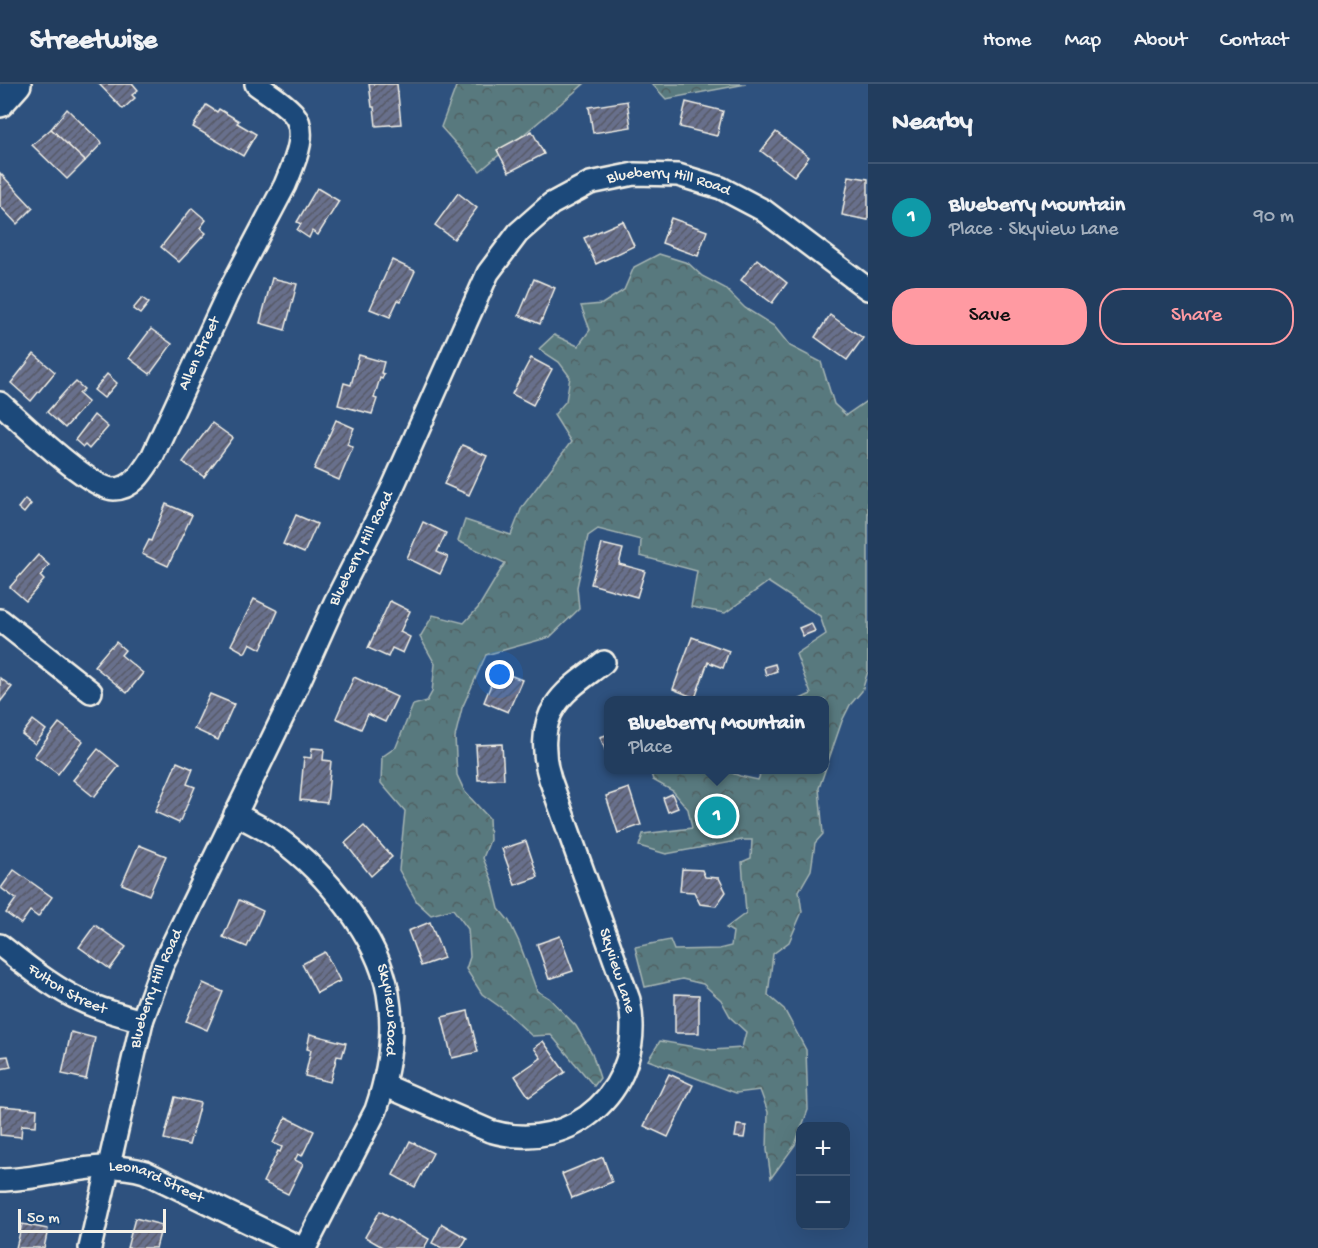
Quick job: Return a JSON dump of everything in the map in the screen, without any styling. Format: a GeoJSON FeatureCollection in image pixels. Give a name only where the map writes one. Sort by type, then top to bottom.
{"type":"FeatureCollection","features":[{"type":"Feature","properties":{"kind":"street"},"geometry":{"type":"LineString","coordinates":[[0,103],[17,84]]}},
{"type":"Feature","properties":{"kind":"street","name":"Allen Street"},"geometry":{"type":"LineString","coordinates":[[0,403],[68,462],[99,485],[116,489],[137,478],[152,457],[228,293],[285,185],[292,167],[300,134],[299,123],[292,112],[256,84]]}},
{"type":"Feature","properties":{"kind":"street","name":"Blueberry Hill Road"},"geometry":{"type":"LineString","coordinates":[[90,1248],[142,1021],[162,966],[291,700],[335,602],[391,491],[488,273],[518,233],[539,213],[577,189],[619,176],[664,173],[693,178],[721,188],[763,210],[868,289]]}},
{"type":"Feature","properties":{"kind":"street"},"geometry":{"type":"LineString","coordinates":[[0,620],[91,692]]}},
{"type":"Feature","properties":{"kind":"street","name":"Skyview Lane"},"geometry":{"type":"LineString","coordinates":[[384,1085],[490,1131],[508,1136],[526,1137],[572,1126],[588,1116],[608,1097],[623,1073],[632,1038],[629,1000],[550,779],[544,748],[546,729],[554,706],[604,662]]}},
{"type":"Feature","properties":{"kind":"street","name":"Skyview Road"},"geometry":{"type":"LineString","coordinates":[[235,814],[280,840],[301,858],[345,905],[366,938],[388,992],[391,1030],[384,1085],[376,1110],[303,1248]]}},
{"type":"Feature","properties":{"kind":"street","name":"Fulton Street"},"geometry":{"type":"LineString","coordinates":[[0,945],[38,974],[74,997],[105,1010],[142,1021]]}},
{"type":"Feature","properties":{"kind":"street","name":"Leonard Street"},"geometry":{"type":"LineString","coordinates":[[0,1180],[126,1167],[145,1172],[303,1248]]}},
{"type":"Feature","properties":{"kind":"green space"},"geometry":{"type":"Polygon","coordinates":[[[457,84],[584,84],[480,171],[441,127],[457,84]]]}},
{"type":"Feature","properties":{"kind":"green space"},"geometry":{"type":"Polygon","coordinates":[[[652,84],[746,84],[666,99],[652,84]]]}},
{"type":"Feature","properties":{"kind":"green space"},"geometry":{"type":"Polygon","coordinates":[[[659,254],[688,263],[702,276],[725,288],[745,308],[774,326],[790,346],[821,362],[834,404],[846,415],[868,400],[868,671],[862,691],[850,705],[842,721],[829,759],[829,696],[807,696],[811,694],[796,654],[826,634],[820,616],[768,582],[725,613],[691,607],[697,571],[640,556],[641,540],[598,529],[588,536],[577,587],[579,609],[550,637],[486,655],[462,708],[455,737],[457,775],[465,792],[489,818],[490,840],[483,858],[492,880],[499,909],[509,921],[519,942],[537,991],[549,998],[576,1026],[592,1053],[600,1078],[594,1086],[551,1035],[532,1036],[503,1009],[482,994],[466,969],[470,957],[468,929],[453,909],[431,915],[417,902],[399,870],[405,811],[381,783],[382,757],[396,747],[413,705],[427,701],[432,692],[435,664],[420,637],[433,615],[464,623],[478,608],[505,563],[458,541],[465,520],[511,535],[522,507],[571,442],[554,415],[566,401],[570,377],[559,362],[539,349],[554,335],[578,346],[590,330],[581,306],[602,304],[624,290],[634,267],[659,254]]]}},
{"type":"Feature","properties":{"kind":"green space"},"geometry":{"type":"Polygon","coordinates":[[[651,774],[735,774],[758,780],[760,774],[824,774],[819,788],[823,834],[815,843],[811,870],[799,891],[802,912],[789,942],[773,954],[768,995],[784,1009],[806,1050],[808,1110],[804,1122],[796,1122],[795,1145],[771,1178],[767,1150],[768,1112],[760,1090],[736,1093],[648,1060],[660,1041],[712,1050],[742,1048],[746,1032],[731,1018],[721,1000],[703,984],[682,979],[645,987],[635,947],[670,940],[674,950],[719,949],[731,946],[733,932],[726,928],[746,913],[742,862],[751,858],[752,840],[666,854],[639,846],[643,834],[692,828],[688,809],[673,791],[653,780],[651,774]]]}},
{"type":"Feature","properties":{"kind":"building"},"geometry":{"type":"Polygon","coordinates":[[[99,84],[133,84],[138,90],[132,95],[135,98],[123,109],[99,84]]]}},
{"type":"Feature","properties":{"kind":"building"},"geometry":{"type":"Polygon","coordinates":[[[369,84],[397,84],[401,124],[376,126],[369,84]]]}},
{"type":"Feature","properties":{"kind":"building"},"geometry":{"type":"Polygon","coordinates":[[[627,101],[631,127],[593,133],[589,107],[627,101]]]}},
{"type":"Feature","properties":{"kind":"building"},"geometry":{"type":"Polygon","coordinates":[[[686,102],[723,111],[717,136],[680,127],[686,102]]]}},
{"type":"Feature","properties":{"kind":"building"},"geometry":{"type":"Polygon","coordinates":[[[206,105],[217,112],[219,109],[256,134],[243,156],[193,127],[206,105]]]}},
{"type":"Feature","properties":{"kind":"building"},"geometry":{"type":"Polygon","coordinates":[[[67,109],[102,143],[85,161],[51,129],[67,109]]]}},
{"type":"Feature","properties":{"kind":"building"},"geometry":{"type":"Polygon","coordinates":[[[51,129],[85,161],[67,179],[32,145],[51,129]]]}},
{"type":"Feature","properties":{"kind":"building"},"geometry":{"type":"Polygon","coordinates":[[[532,131],[544,154],[509,172],[497,150],[532,131]]]}},
{"type":"Feature","properties":{"kind":"building"},"geometry":{"type":"Polygon","coordinates":[[[776,132],[809,157],[794,176],[761,151],[776,132]]]}},
{"type":"Feature","properties":{"kind":"building"},"geometry":{"type":"Polygon","coordinates":[[[0,173],[33,208],[17,224],[0,206],[0,173]]]}},
{"type":"Feature","properties":{"kind":"building"},"geometry":{"type":"Polygon","coordinates":[[[849,176],[868,179],[868,220],[842,215],[849,176]]]}},
{"type":"Feature","properties":{"kind":"building"},"geometry":{"type":"Polygon","coordinates":[[[317,188],[339,201],[318,235],[312,231],[309,238],[297,230],[301,224],[297,222],[317,188]]]}},
{"type":"Feature","properties":{"kind":"building"},"geometry":{"type":"Polygon","coordinates":[[[458,193],[477,208],[454,239],[435,225],[458,193]]]}},
{"type":"Feature","properties":{"kind":"building"},"geometry":{"type":"Polygon","coordinates":[[[192,208],[206,220],[200,228],[206,233],[179,262],[161,247],[192,208]]]}},
{"type":"Feature","properties":{"kind":"building"},"geometry":{"type":"Polygon","coordinates":[[[671,218],[707,231],[698,256],[662,243],[671,218]]]}},
{"type":"Feature","properties":{"kind":"building"},"geometry":{"type":"Polygon","coordinates":[[[623,221],[634,246],[596,264],[584,238],[623,221]]]}},
{"type":"Feature","properties":{"kind":"building"},"geometry":{"type":"Polygon","coordinates":[[[757,259],[787,283],[772,303],[741,280],[757,259]]]}},
{"type":"Feature","properties":{"kind":"building"},"geometry":{"type":"Polygon","coordinates":[[[392,260],[415,271],[401,301],[398,300],[390,317],[370,309],[392,260]]]}},
{"type":"Feature","properties":{"kind":"building"},"geometry":{"type":"Polygon","coordinates":[[[272,278],[297,284],[285,330],[260,323],[272,278]]]}},
{"type":"Feature","properties":{"kind":"building"},"geometry":{"type":"Polygon","coordinates":[[[534,279],[555,288],[540,324],[519,315],[534,279]]]}},
{"type":"Feature","properties":{"kind":"building"},"geometry":{"type":"Polygon","coordinates":[[[142,298],[149,303],[140,314],[133,309],[142,298]]]}},
{"type":"Feature","properties":{"kind":"building"},"geometry":{"type":"Polygon","coordinates":[[[830,315],[863,338],[847,360],[815,337],[830,315]]]}},
{"type":"Feature","properties":{"kind":"building"},"geometry":{"type":"Polygon","coordinates":[[[151,329],[172,344],[150,374],[129,358],[151,329]]]}},
{"type":"Feature","properties":{"kind":"building"},"geometry":{"type":"Polygon","coordinates":[[[34,354],[55,372],[31,401],[11,383],[34,354]]]}},
{"type":"Feature","properties":{"kind":"building"},"geometry":{"type":"Polygon","coordinates":[[[359,355],[384,362],[381,373],[384,374],[382,379],[380,378],[374,398],[377,399],[372,414],[338,405],[344,383],[351,385],[359,355]]]}},
{"type":"Feature","properties":{"kind":"building"},"geometry":{"type":"Polygon","coordinates":[[[531,358],[552,369],[533,405],[512,394],[531,358]]]}},
{"type":"Feature","properties":{"kind":"building"},"geometry":{"type":"Polygon","coordinates":[[[107,374],[117,383],[104,398],[94,390],[107,374]]]}},
{"type":"Feature","properties":{"kind":"building"},"geometry":{"type":"Polygon","coordinates":[[[76,382],[84,389],[79,394],[88,402],[65,428],[47,412],[76,382]]]}},
{"type":"Feature","properties":{"kind":"building"},"geometry":{"type":"Polygon","coordinates":[[[94,415],[108,427],[89,449],[75,440],[94,415]]]}},
{"type":"Feature","properties":{"kind":"building"},"geometry":{"type":"Polygon","coordinates":[[[336,420],[354,428],[347,444],[353,447],[339,480],[314,469],[336,420]]]}},
{"type":"Feature","properties":{"kind":"building"},"geometry":{"type":"Polygon","coordinates":[[[212,423],[233,438],[204,477],[183,462],[212,423]]]}},
{"type":"Feature","properties":{"kind":"building"},"geometry":{"type":"Polygon","coordinates":[[[462,445],[487,456],[469,495],[444,484],[462,445]]]}},
{"type":"Feature","properties":{"kind":"building"},"geometry":{"type":"Polygon","coordinates":[[[25,499],[31,504],[24,513],[18,508],[25,499]]]}},
{"type":"Feature","properties":{"kind":"building"},"geometry":{"type":"Polygon","coordinates":[[[166,504],[192,515],[168,566],[142,554],[149,540],[151,541],[166,504]]]}},
{"type":"Feature","properties":{"kind":"building"},"geometry":{"type":"Polygon","coordinates":[[[296,515],[317,524],[304,553],[283,544],[296,515]]]}},
{"type":"Feature","properties":{"kind":"building"},"geometry":{"type":"Polygon","coordinates":[[[423,522],[446,533],[437,552],[448,557],[440,574],[407,558],[423,522]]]}},
{"type":"Feature","properties":{"kind":"building"},"geometry":{"type":"Polygon","coordinates":[[[602,544],[623,549],[619,564],[645,571],[637,597],[591,584],[602,544]]]}},
{"type":"Feature","properties":{"kind":"building"},"geometry":{"type":"Polygon","coordinates":[[[38,555],[49,565],[40,576],[44,580],[26,601],[10,587],[38,555]]]}},
{"type":"Feature","properties":{"kind":"building"},"geometry":{"type":"Polygon","coordinates":[[[254,599],[278,611],[261,649],[250,643],[245,653],[231,645],[254,599]]]}},
{"type":"Feature","properties":{"kind":"building"},"geometry":{"type":"Polygon","coordinates":[[[390,601],[410,611],[400,632],[410,637],[403,653],[392,648],[388,657],[368,648],[390,601]]]}},
{"type":"Feature","properties":{"kind":"building"},"geometry":{"type":"Polygon","coordinates":[[[811,623],[815,631],[803,636],[799,628],[811,623]]]}},
{"type":"Feature","properties":{"kind":"building"},"geometry":{"type":"Polygon","coordinates":[[[692,637],[729,651],[723,668],[708,662],[696,696],[673,689],[692,637]]]}},
{"type":"Feature","properties":{"kind":"building"},"geometry":{"type":"Polygon","coordinates":[[[116,642],[125,650],[121,655],[143,673],[127,693],[94,666],[116,642]]]}},
{"type":"Feature","properties":{"kind":"building"},"geometry":{"type":"Polygon","coordinates":[[[775,664],[777,671],[766,675],[764,667],[775,664]]]}},
{"type":"Feature","properties":{"kind":"building"},"geometry":{"type":"Polygon","coordinates":[[[497,670],[522,680],[508,712],[484,702],[497,670]]]}},
{"type":"Feature","properties":{"kind":"building"},"geometry":{"type":"Polygon","coordinates":[[[354,677],[397,697],[385,722],[368,714],[361,729],[336,718],[354,677]]]}},
{"type":"Feature","properties":{"kind":"building"},"geometry":{"type":"Polygon","coordinates":[[[0,678],[12,687],[0,702],[0,678]]]}},
{"type":"Feature","properties":{"kind":"building"},"geometry":{"type":"Polygon","coordinates":[[[210,694],[234,704],[218,740],[194,729],[210,694]]]}},
{"type":"Feature","properties":{"kind":"building"},"geometry":{"type":"Polygon","coordinates":[[[33,720],[46,730],[35,744],[22,734],[33,720]]]}},
{"type":"Feature","properties":{"kind":"building"},"geometry":{"type":"Polygon","coordinates":[[[59,723],[83,741],[58,774],[34,756],[59,723]]]}},
{"type":"Feature","properties":{"kind":"building"},"geometry":{"type":"Polygon","coordinates":[[[502,744],[504,779],[478,780],[476,745],[502,744]]]}},
{"type":"Feature","properties":{"kind":"building"},"geometry":{"type":"Polygon","coordinates":[[[312,748],[324,749],[323,760],[331,761],[327,803],[300,800],[304,757],[311,758],[312,748]]]}},
{"type":"Feature","properties":{"kind":"building"},"geometry":{"type":"Polygon","coordinates":[[[98,749],[119,766],[94,797],[73,780],[98,749]]]}},
{"type":"Feature","properties":{"kind":"building"},"geometry":{"type":"Polygon","coordinates":[[[177,762],[193,769],[187,784],[195,787],[179,823],[155,812],[177,762]]]}},
{"type":"Feature","properties":{"kind":"building"},"geometry":{"type":"Polygon","coordinates":[[[629,788],[641,825],[618,833],[606,796],[629,788]]]}},
{"type":"Feature","properties":{"kind":"building"},"geometry":{"type":"Polygon","coordinates":[[[672,794],[678,808],[668,812],[663,798],[672,794]]]}},
{"type":"Feature","properties":{"kind":"building"},"geometry":{"type":"Polygon","coordinates":[[[364,826],[392,857],[371,876],[345,843],[364,826]]]}},
{"type":"Feature","properties":{"kind":"building"},"geometry":{"type":"Polygon","coordinates":[[[526,841],[538,877],[515,885],[502,849],[526,841]]]}},
{"type":"Feature","properties":{"kind":"building"},"geometry":{"type":"Polygon","coordinates":[[[139,845],[166,856],[149,895],[122,884],[139,845]]]}},
{"type":"Feature","properties":{"kind":"building"},"geometry":{"type":"Polygon","coordinates":[[[682,869],[702,870],[705,877],[719,878],[726,892],[716,906],[700,904],[694,892],[680,891],[682,869]]]}},
{"type":"Feature","properties":{"kind":"building"},"geometry":{"type":"Polygon","coordinates":[[[14,870],[52,897],[38,917],[30,911],[21,924],[6,913],[16,899],[1,888],[14,870]]]}},
{"type":"Feature","properties":{"kind":"building"},"geometry":{"type":"Polygon","coordinates":[[[239,900],[263,911],[247,947],[223,937],[239,900]]]}},
{"type":"Feature","properties":{"kind":"building"},"geometry":{"type":"Polygon","coordinates":[[[430,922],[444,958],[421,966],[408,931],[430,922]]]}},
{"type":"Feature","properties":{"kind":"building"},"geometry":{"type":"Polygon","coordinates":[[[95,925],[126,947],[110,969],[79,947],[95,925]]]}},
{"type":"Feature","properties":{"kind":"building"},"geometry":{"type":"Polygon","coordinates":[[[560,936],[573,971],[549,979],[537,944],[560,936]]]}},
{"type":"Feature","properties":{"kind":"building"},"geometry":{"type":"Polygon","coordinates":[[[325,952],[340,981],[317,993],[302,964],[325,952]]]}},
{"type":"Feature","properties":{"kind":"building"},"geometry":{"type":"Polygon","coordinates":[[[203,983],[223,992],[207,1030],[186,1021],[203,983]]]}},
{"type":"Feature","properties":{"kind":"building"},"geometry":{"type":"Polygon","coordinates":[[[675,994],[699,995],[699,1033],[675,1033],[675,994]]]}},
{"type":"Feature","properties":{"kind":"building"},"geometry":{"type":"Polygon","coordinates":[[[468,1011],[478,1052],[452,1058],[442,1017],[468,1011]]]}},
{"type":"Feature","properties":{"kind":"building"},"geometry":{"type":"Polygon","coordinates":[[[71,1032],[95,1038],[86,1079],[62,1074],[71,1032]]]}},
{"type":"Feature","properties":{"kind":"building"},"geometry":{"type":"Polygon","coordinates":[[[310,1034],[346,1043],[342,1057],[337,1056],[330,1082],[305,1076],[311,1050],[307,1049],[310,1034]]]}},
{"type":"Feature","properties":{"kind":"building"},"geometry":{"type":"Polygon","coordinates":[[[543,1041],[565,1072],[529,1097],[515,1076],[541,1058],[534,1048],[543,1041]]]}},
{"type":"Feature","properties":{"kind":"building"},"geometry":{"type":"Polygon","coordinates":[[[8,1056],[11,1067],[0,1069],[0,1057],[8,1056]]]}},
{"type":"Feature","properties":{"kind":"building"},"geometry":{"type":"Polygon","coordinates":[[[669,1074],[693,1085],[668,1137],[644,1126],[669,1074]]]}},
{"type":"Feature","properties":{"kind":"building"},"geometry":{"type":"Polygon","coordinates":[[[175,1097],[200,1103],[189,1145],[164,1139],[175,1097]]]}},
{"type":"Feature","properties":{"kind":"building"},"geometry":{"type":"Polygon","coordinates":[[[0,1106],[37,1109],[36,1126],[22,1125],[21,1137],[0,1135],[0,1106]]]}},
{"type":"Feature","properties":{"kind":"building"},"geometry":{"type":"Polygon","coordinates":[[[286,1117],[314,1131],[302,1156],[298,1154],[295,1160],[303,1164],[288,1194],[263,1182],[282,1147],[273,1143],[286,1117]]]}},
{"type":"Feature","properties":{"kind":"building"},"geometry":{"type":"Polygon","coordinates":[[[737,1125],[746,1126],[744,1138],[735,1137],[737,1125]]]}},
{"type":"Feature","properties":{"kind":"building"},"geometry":{"type":"Polygon","coordinates":[[[410,1141],[433,1153],[415,1187],[393,1175],[410,1141]]]}},
{"type":"Feature","properties":{"kind":"building"},"geometry":{"type":"Polygon","coordinates":[[[603,1157],[612,1182],[572,1198],[562,1174],[603,1157]]]}},
{"type":"Feature","properties":{"kind":"building"},"geometry":{"type":"Polygon","coordinates":[[[380,1211],[429,1239],[424,1248],[384,1248],[365,1237],[380,1211]]]}},
{"type":"Feature","properties":{"kind":"building"},"geometry":{"type":"Polygon","coordinates":[[[135,1218],[162,1225],[156,1248],[127,1248],[135,1218]]]}},
{"type":"Feature","properties":{"kind":"building"},"geometry":{"type":"Polygon","coordinates":[[[22,1224],[48,1229],[44,1248],[16,1248],[22,1224]]]}},
{"type":"Feature","properties":{"kind":"building"},"geometry":{"type":"Polygon","coordinates":[[[442,1224],[467,1238],[461,1248],[442,1248],[432,1243],[442,1224]]]}},
{"type":"Feature","properties":{"kind":"place","name":"Blueberry Mountain"},"geometry":{"type":"Point","coordinates":[717,816]}}]}
